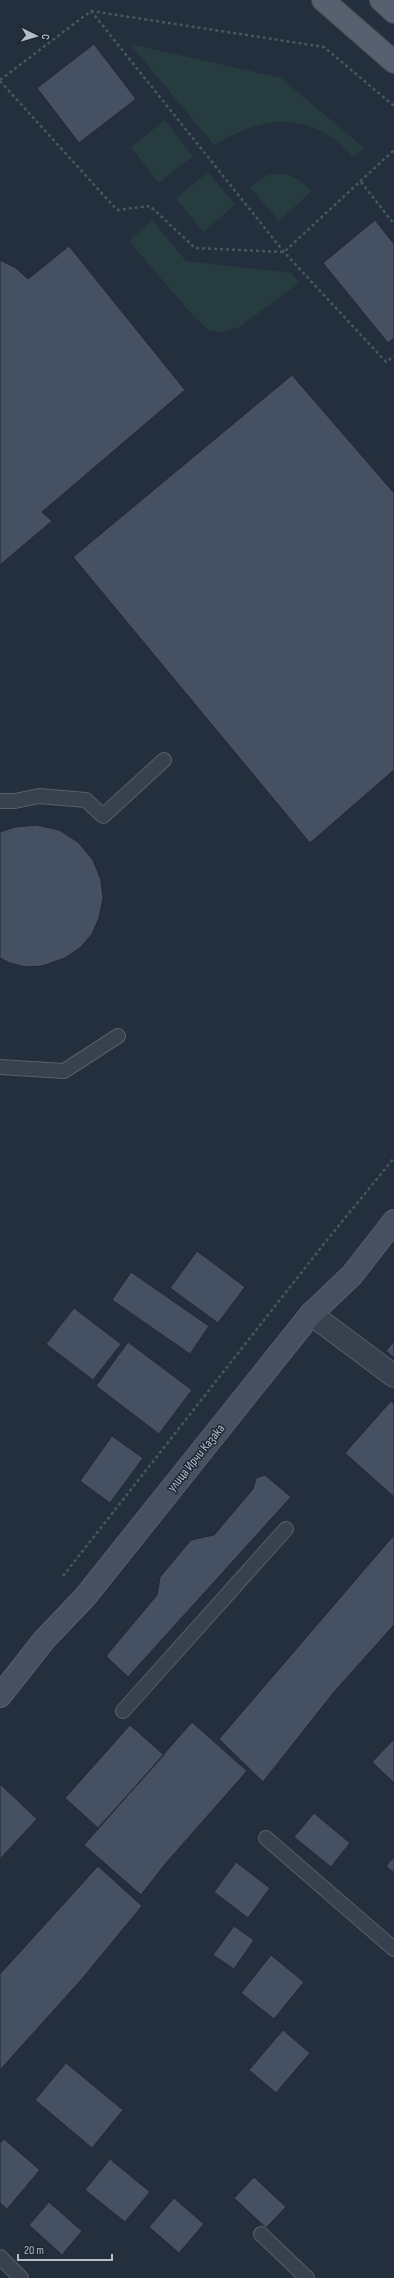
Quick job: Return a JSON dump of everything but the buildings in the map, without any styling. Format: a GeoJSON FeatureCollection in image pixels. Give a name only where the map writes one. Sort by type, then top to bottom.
{"type":"FeatureCollection","features":[{"type":"Feature","properties":{"kind":"main road"},"geometry":{"type":"LineString","coordinates":[[323,0],[394,62]]}},
{"type":"Feature","properties":{"kind":"main road"},"geometry":{"type":"LineString","coordinates":[[381,0],[394,12]]}},
{"type":"Feature","properties":{"kind":"main road","name":"улица Ирчи Казака"},"geometry":{"type":"LineString","coordinates":[[0,1696],[44,1640],[90,1591],[312,1314],[352,1275],[394,1221]]}},
{"type":"Feature","properties":{"kind":"street"},"geometry":{"type":"LineString","coordinates":[[312,1314],[394,1376]]}},
{"type":"Feature","properties":{"kind":"lane"},"geometry":{"type":"LineString","coordinates":[[0,800],[15,801],[38,796],[86,800],[102,816],[164,760]]}},
{"type":"Feature","properties":{"kind":"lane"},"geometry":{"type":"LineString","coordinates":[[0,1067],[64,1071],[118,1036]]}},
{"type":"Feature","properties":{"kind":"lane"},"geometry":{"type":"LineString","coordinates":[[123,1711],[286,1529]]}},
{"type":"Feature","properties":{"kind":"lane"},"geometry":{"type":"LineString","coordinates":[[266,1838],[393,1945]]}},
{"type":"Feature","properties":{"kind":"lane"},"geometry":{"type":"LineString","coordinates":[[261,2234],[307,2278]]}},
{"type":"Feature","properties":{"kind":"lane"},"geometry":{"type":"LineString","coordinates":[[0,2257],[21,2278]]}},
{"type":"Feature","properties":{"kind":"path"},"geometry":{"type":"LineString","coordinates":[[91,11],[284,252],[386,362],[394,356]]}},
{"type":"Feature","properties":{"kind":"path"},"geometry":{"type":"LineString","coordinates":[[394,106],[324,47],[91,11],[0,81],[117,210],[150,206],[195,248],[284,252],[394,150]]}},
{"type":"Feature","properties":{"kind":"path"},"geometry":{"type":"LineString","coordinates":[[361,182],[394,224]]}},
{"type":"Feature","properties":{"kind":"path"},"geometry":{"type":"LineString","coordinates":[[63,1576],[394,1158]]}},
{"type":"Feature","properties":{"kind":"green space"},"geometry":{"type":"Polygon","coordinates":[[[130,44],[281,78],[364,148],[354,157],[339,142],[328,135],[298,123],[284,122],[256,126],[228,137],[214,145],[130,44]]]}},
{"type":"Feature","properties":{"kind":"green space"},"geometry":{"type":"Polygon","coordinates":[[[165,120],[193,156],[159,183],[131,147],[165,120]]]}},
{"type":"Feature","properties":{"kind":"green space"},"geometry":{"type":"Polygon","coordinates":[[[208,172],[235,205],[203,232],[176,198],[208,172]]]}},
{"type":"Feature","properties":{"kind":"green space"},"geometry":{"type":"Polygon","coordinates":[[[286,174],[299,180],[312,191],[279,221],[250,187],[268,175],[286,174]]]}},
{"type":"Feature","properties":{"kind":"green space"},"geometry":{"type":"Polygon","coordinates":[[[152,220],[186,261],[292,273],[299,283],[239,327],[225,332],[210,331],[194,317],[129,241],[152,220]]]}}]}
